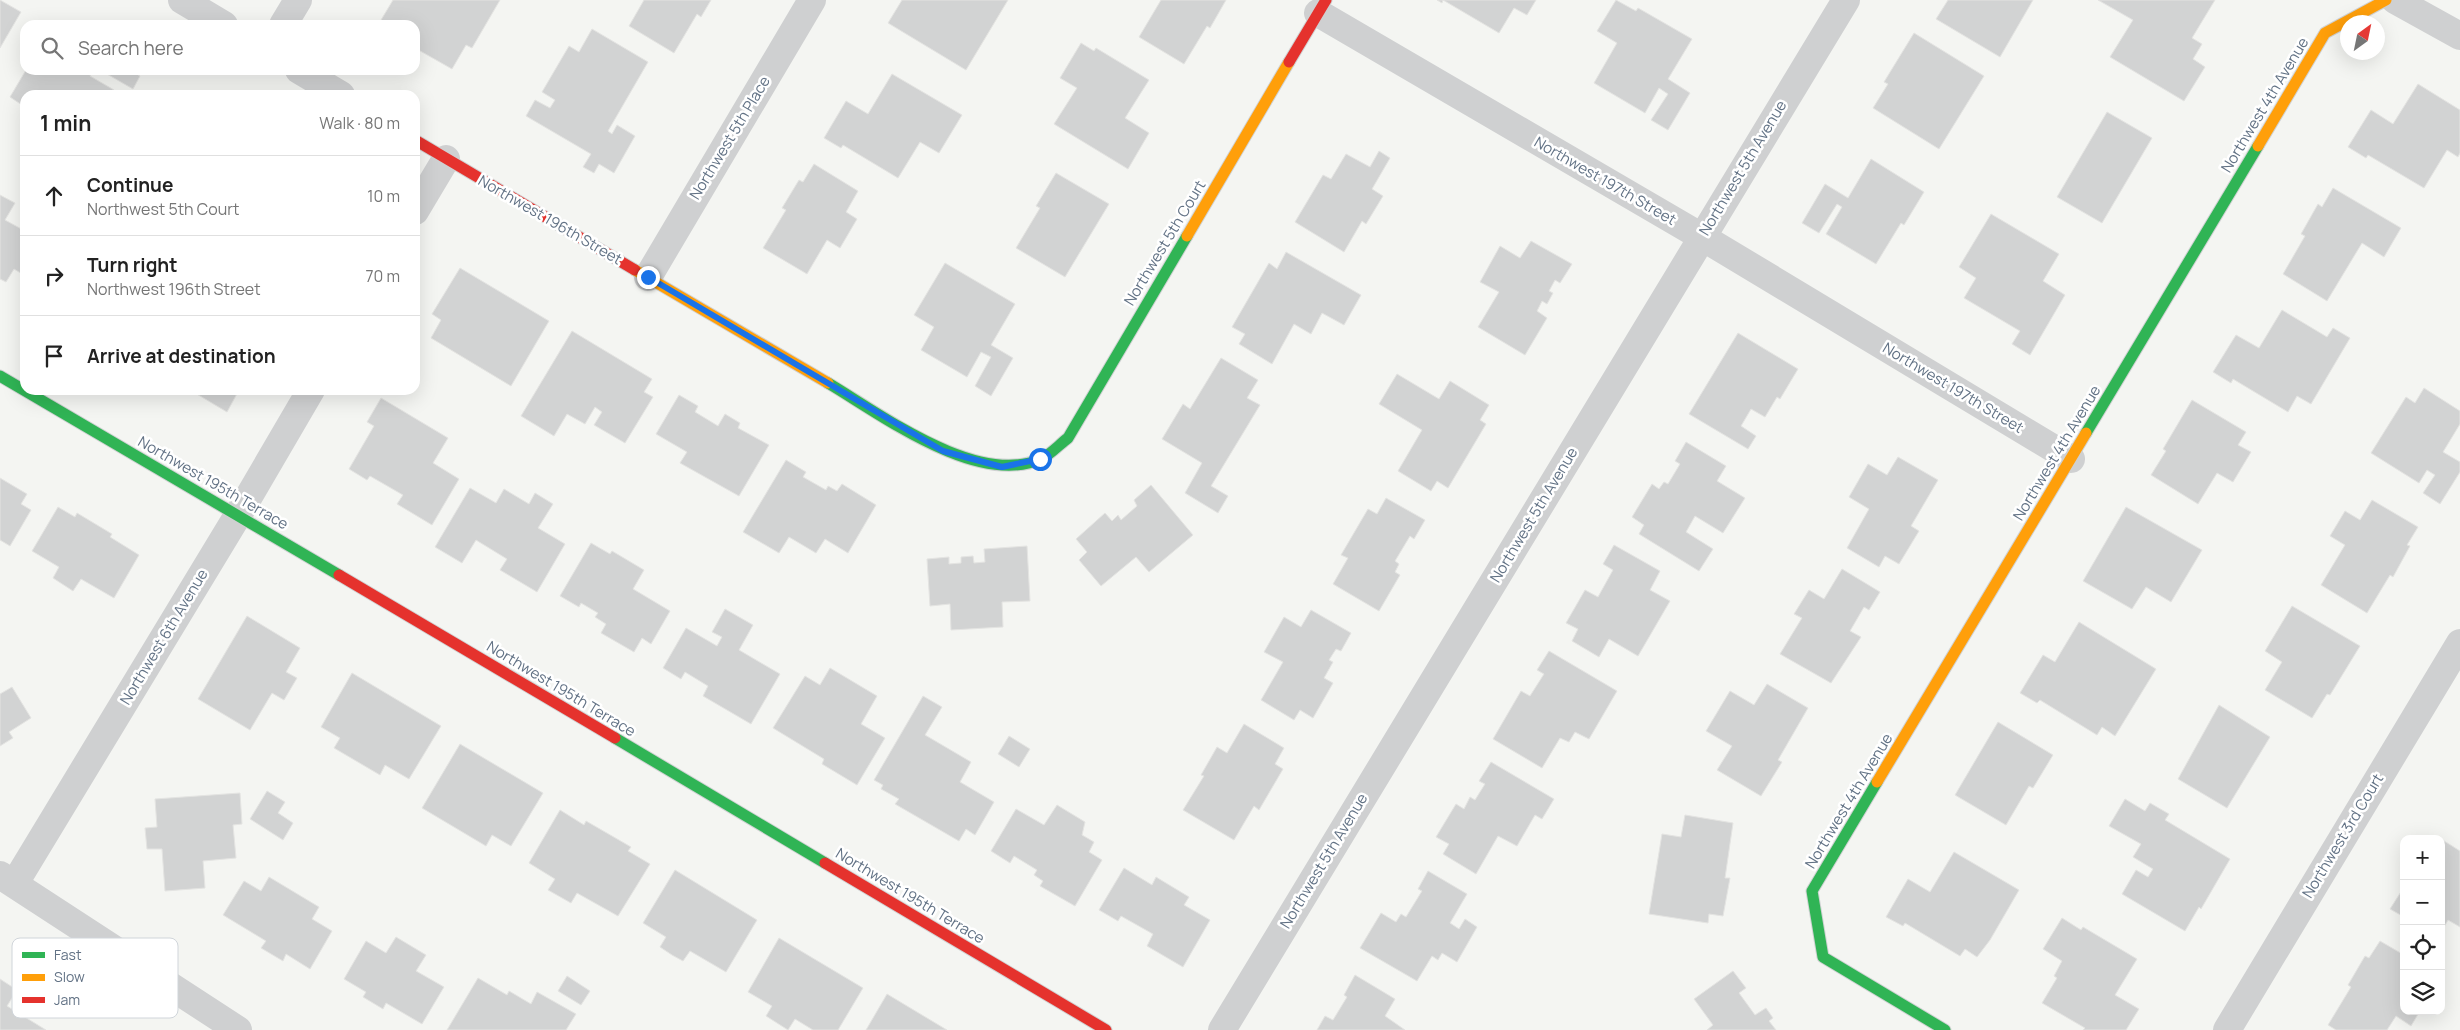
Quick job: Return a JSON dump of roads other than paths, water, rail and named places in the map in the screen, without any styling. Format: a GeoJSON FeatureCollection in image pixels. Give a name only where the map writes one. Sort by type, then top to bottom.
{"type":"FeatureCollection","features":[{"type":"Feature","properties":{"kind":"street"},"geometry":{"type":"LineString","coordinates":[[182,0],[216,20]]}},
{"type":"Feature","properties":{"kind":"street"},"geometry":{"type":"LineString","coordinates":[[286,20],[298,0]]}},
{"type":"Feature","properties":{"kind":"street","name":"Northwest 5th Place"},"geometry":{"type":"LineString","coordinates":[[648,277],[812,0]]}},
{"type":"Feature","properties":{"kind":"street","name":"Northwest 5th Avenue"},"geometry":{"type":"LineString","coordinates":[[1222,1030],[1846,0]]}},
{"type":"Feature","properties":{"kind":"street","name":"Northwest 4th Avenue"},"geometry":{"type":"LineString","coordinates":[[1945,1030],[1823,956],[1812,892],[2325,33],[2386,0]]}},
{"type":"Feature","properties":{"kind":"street"},"geometry":{"type":"LineString","coordinates":[[2396,0],[2460,36]]}},
{"type":"Feature","properties":{"kind":"street","name":"Northwest 197th Street"},"geometry":{"type":"LineString","coordinates":[[1322,6],[2071,459]]}},
{"type":"Feature","properties":{"kind":"street","name":"Northwest 5th Court"},"geometry":{"type":"LineString","coordinates":[[1002,467],[1040,459],[1068,438],[1322,6]]}},
{"type":"Feature","properties":{"kind":"street"},"geometry":{"type":"LineString","coordinates":[[307,75],[333,90]]}},
{"type":"Feature","properties":{"kind":"street","name":"Northwest 196th Street"},"geometry":{"type":"LineString","coordinates":[[420,143],[943,451],[1002,467]]}},
{"type":"Feature","properties":{"kind":"street"},"geometry":{"type":"LineString","coordinates":[[420,202],[446,158]]}},
{"type":"Feature","properties":{"kind":"street","name":"Northwest 195th Terrace"},"geometry":{"type":"LineString","coordinates":[[0,376],[20,388]]}},
{"type":"Feature","properties":{"kind":"street","name":"Northwest 195th Terrace"},"geometry":{"type":"LineString","coordinates":[[33,395],[1106,1030]]}},
{"type":"Feature","properties":{"kind":"street","name":"Northwest 6th Avenue"},"geometry":{"type":"LineString","coordinates":[[7,879],[238,515],[308,395]]}},
{"type":"Feature","properties":{"kind":"street","name":"Northwest 3rd Court"},"geometry":{"type":"LineString","coordinates":[[2227,1030],[2460,643]]}},
{"type":"Feature","properties":{"kind":"street"},"geometry":{"type":"LineString","coordinates":[[7,879],[97,938]]}},
{"type":"Feature","properties":{"kind":"street"},"geometry":{"type":"LineString","coordinates":[[178,991],[238,1030]]}}]}
